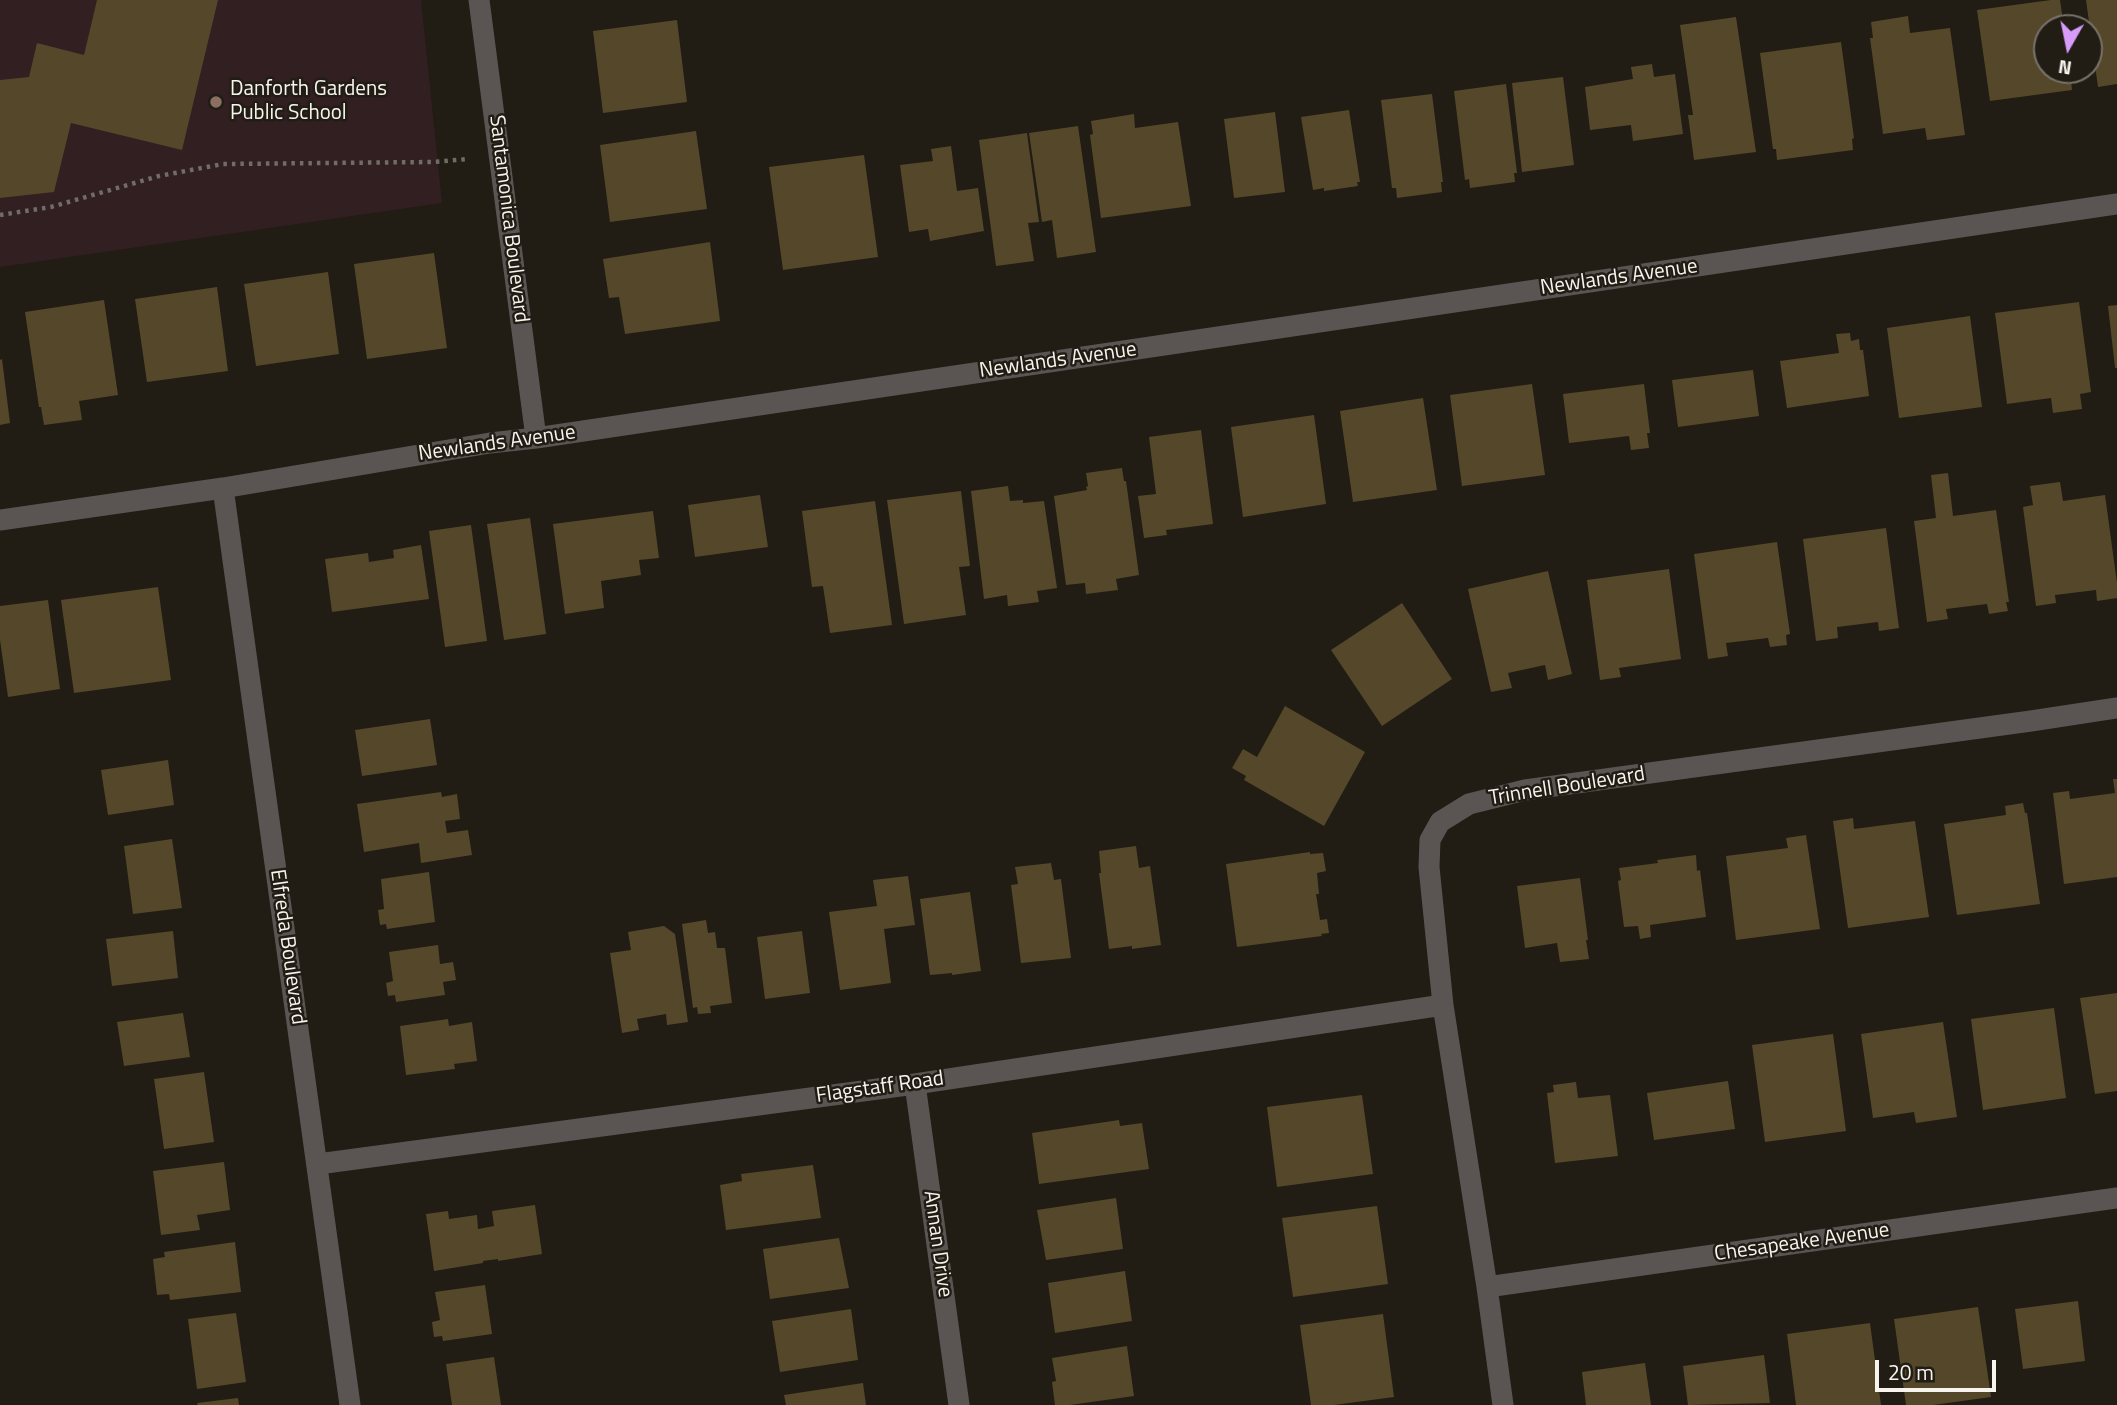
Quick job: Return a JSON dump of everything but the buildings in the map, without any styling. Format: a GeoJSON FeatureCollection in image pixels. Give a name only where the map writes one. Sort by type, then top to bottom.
{"type":"FeatureCollection","features":[{"type":"Feature","properties":{"kind":"street","name":"Santamonica Boulevard"},"geometry":{"type":"LineString","coordinates":[[480,0],[536,438]]}},
{"type":"Feature","properties":{"kind":"street","name":"Newlands Avenue"},"geometry":{"type":"LineString","coordinates":[[0,520],[223,488],[491,443],[2117,204]]}},
{"type":"Feature","properties":{"kind":"street","name":"Elfreda Boulevard"},"geometry":{"type":"LineString","coordinates":[[223,488],[350,1405]]}},
{"type":"Feature","properties":{"kind":"street","name":"Trinnell Boulevard"},"geometry":{"type":"LineString","coordinates":[[1503,1405],[1443,1006],[1429,867],[1430,840],[1440,822],[1469,804],[1525,790],[2117,708]]}},
{"type":"Feature","properties":{"kind":"street","name":"Flagstaff Road"},"geometry":{"type":"LineString","coordinates":[[317,1164],[915,1084],[1443,1006]]}},
{"type":"Feature","properties":{"kind":"street","name":"Annan Drive"},"geometry":{"type":"LineString","coordinates":[[915,1084],[959,1405]]}},
{"type":"Feature","properties":{"kind":"street","name":"Chesapeake Avenue"},"geometry":{"type":"LineString","coordinates":[[1487,1287],[2117,1198]]}},
{"type":"Feature","properties":{"kind":"path"},"geometry":{"type":"LineString","coordinates":[[0,215],[51,207],[159,176],[223,164],[453,161],[500,154]]}},
{"type":"Feature","properties":{"kind":"shaded area","name":"Danforth Gardens Public School"},"geometry":{"type":"Polygon","coordinates":[[[0,0],[421,0],[442,203],[0,267],[0,0]]]}},
{"type":"Feature","properties":{"kind":"place","name":"Danforth Gardens Public School"},"geometry":{"type":"Point","coordinates":[216,102]}}]}
